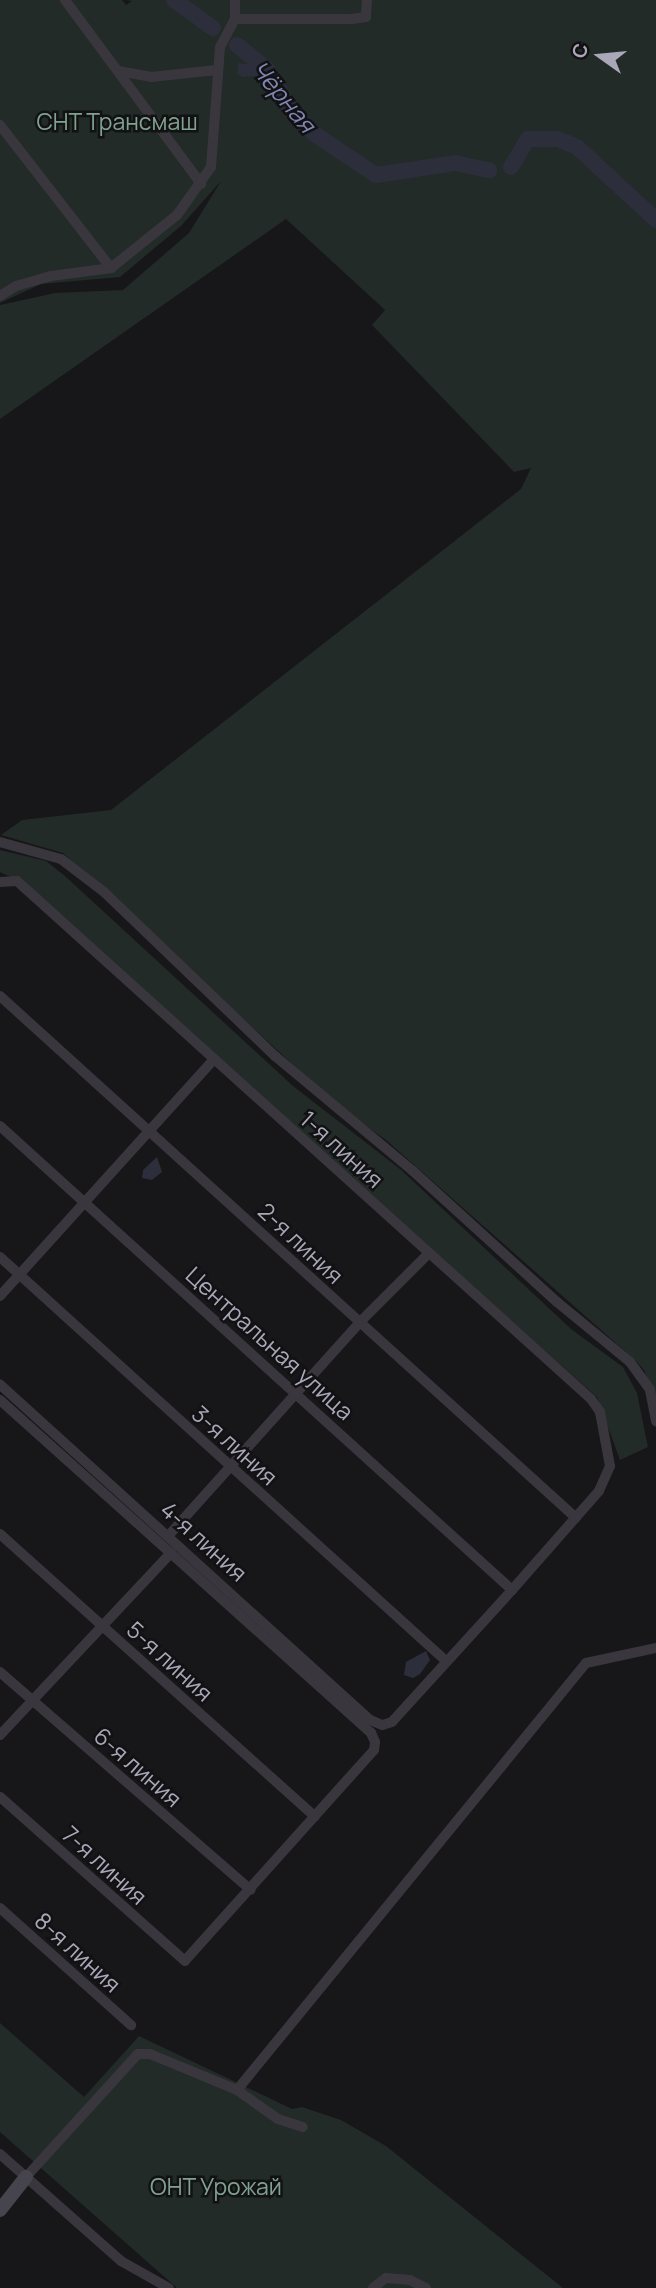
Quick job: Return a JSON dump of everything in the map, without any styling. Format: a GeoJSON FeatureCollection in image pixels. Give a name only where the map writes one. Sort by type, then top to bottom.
{"type":"FeatureCollection","features":[{"type":"Feature","properties":{"kind":"street"},"geometry":{"type":"LineString","coordinates":[[65,0],[201,184]]}},
{"type":"Feature","properties":{"kind":"street"},"geometry":{"type":"LineString","coordinates":[[0,296],[16,286],[51,276],[111,268],[177,215],[211,167],[220,47],[235,19],[235,0]]}},
{"type":"Feature","properties":{"kind":"street"},"geometry":{"type":"LineString","coordinates":[[235,19],[352,19],[366,16],[368,0]]}},
{"type":"Feature","properties":{"kind":"street"},"geometry":{"type":"LineString","coordinates":[[113,68],[123,75],[151,77],[217,70]]}},
{"type":"Feature","properties":{"kind":"street"},"geometry":{"type":"LineString","coordinates":[[0,125],[111,268]]}},
{"type":"Feature","properties":{"kind":"street"},"geometry":{"type":"LineString","coordinates":[[0,842],[61,859],[104,892],[275,1056],[413,1171],[557,1302],[630,1362],[650,1390],[656,1421]]}},
{"type":"Feature","properties":{"kind":"street","name":"1-я линия"},"geometry":{"type":"LineString","coordinates":[[0,882],[17,881],[591,1399],[603,1425],[607,1480],[576,1518]]}},
{"type":"Feature","properties":{"kind":"street","name":"2-я линия"},"geometry":{"type":"LineString","coordinates":[[0,996],[358,1324],[576,1518]]}},
{"type":"Feature","properties":{"kind":"street"},"geometry":{"type":"LineString","coordinates":[[0,1296],[151,1132],[214,1059]]}},
{"type":"Feature","properties":{"kind":"street","name":"Центральная улица"},"geometry":{"type":"LineString","coordinates":[[0,1126],[83,1203],[300,1394],[512,1590]]}},
{"type":"Feature","properties":{"kind":"street"},"geometry":{"type":"LineString","coordinates":[[169,1535],[300,1394],[358,1324],[429,1253]]}},
{"type":"Feature","properties":{"kind":"street","name":"3-я линия"},"geometry":{"type":"LineString","coordinates":[[0,1256],[446,1661]]}},
{"type":"Feature","properties":{"kind":"street","name":"4-я линия"},"geometry":{"type":"LineString","coordinates":[[0,1384],[370,1720],[382,1725],[393,1722],[446,1661]]}},
{"type":"Feature","properties":{"kind":"street"},"geometry":{"type":"LineString","coordinates":[[0,1399],[371,1732],[374,1750],[251,1890]]}},
{"type":"Feature","properties":{"kind":"street"},"geometry":{"type":"LineString","coordinates":[[446,1661],[576,1518]]}},
{"type":"Feature","properties":{"kind":"street","name":"5-я линия"},"geometry":{"type":"LineString","coordinates":[[0,1534],[315,1817]]}},
{"type":"Feature","properties":{"kind":"street"},"geometry":{"type":"LineString","coordinates":[[0,1735],[104,1627],[170,1553]]}},
{"type":"Feature","properties":{"kind":"street"},"geometry":{"type":"LineString","coordinates":[[237,2090],[586,1664],[656,1648]]}},
{"type":"Feature","properties":{"kind":"street","name":"6-я линия"},"geometry":{"type":"LineString","coordinates":[[0,1672],[251,1890]]}},
{"type":"Feature","properties":{"kind":"street","name":"7-я линия"},"geometry":{"type":"LineString","coordinates":[[0,1797],[185,1961],[251,1890]]}},
{"type":"Feature","properties":{"kind":"street","name":"8-я линия"},"geometry":{"type":"LineString","coordinates":[[0,1908],[131,2025]]}},
{"type":"Feature","properties":{"kind":"street"},"geometry":{"type":"LineString","coordinates":[[0,2210],[26,2177],[138,2054],[150,2054],[237,2090],[278,2119],[303,2127]]}},
{"type":"Feature","properties":{"kind":"street"},"geometry":{"type":"LineString","coordinates":[[0,2154],[121,2261],[169,2288]]}},
{"type":"Feature","properties":{"kind":"street"},"geometry":{"type":"LineString","coordinates":[[373,2288],[386,2278],[410,2280],[426,2288]]}},
{"type":"Feature","properties":{"kind":"green space","name":"СНТ Трансмаш"},"geometry":{"type":"Polygon","coordinates":[[[0,0],[122,0],[126,5],[132,1],[126,0],[656,0],[656,1403],[644,1370],[635,1360],[386,1140],[338,1106],[63,853],[1,835],[22,820],[111,810],[521,489],[531,468],[514,472],[372,325],[385,310],[286,219],[0,419],[0,305],[55,293],[123,290],[189,233],[221,181],[181,226],[120,277],[41,284],[0,303],[0,0]]]}},
{"type":"Feature","properties":{"kind":"green space"},"geometry":{"type":"Polygon","coordinates":[[[0,850],[46,861],[65,876],[293,1086],[400,1169],[571,1329],[623,1367],[637,1393],[648,1447],[620,1460],[597,1397],[15,879],[0,872],[0,850]]]}},
{"type":"Feature","properties":{"kind":"green space","name":"ОНТ Урожай"},"geometry":{"type":"Polygon","coordinates":[[[0,2023],[84,2097],[139,2036],[292,2109],[302,2107],[341,2120],[386,2146],[563,2288],[177,2288],[0,2132],[0,2023]]]}},
{"type":"Feature","properties":{"kind":"water"},"geometry":{"type":"Polygon","coordinates":[[[238,63],[259,65],[262,68],[257,76],[243,77],[237,74],[238,63]]]}},
{"type":"Feature","properties":{"kind":"water"},"geometry":{"type":"Polygon","coordinates":[[[157,1157],[162,1172],[152,1180],[142,1178],[143,1170],[157,1157]]]}},
{"type":"Feature","properties":{"kind":"water"},"geometry":{"type":"Polygon","coordinates":[[[426,1651],[430,1660],[420,1674],[413,1678],[404,1675],[406,1662],[426,1651]]]}},
{"type":"Feature","properties":{"kind":"waterway","name":"Чёрная"},"geometry":{"type":"LineString","coordinates":[[174,0],[213,28]]}},
{"type":"Feature","properties":{"kind":"waterway","name":"Чёрная"},"geometry":{"type":"LineString","coordinates":[[237,45],[267,69],[289,107],[313,133],[376,175],[455,163],[489,170]]}},
{"type":"Feature","properties":{"kind":"waterway","name":"Чёрная"},"geometry":{"type":"LineString","coordinates":[[511,167],[528,139],[558,139],[577,147],[656,220]]}}]}
